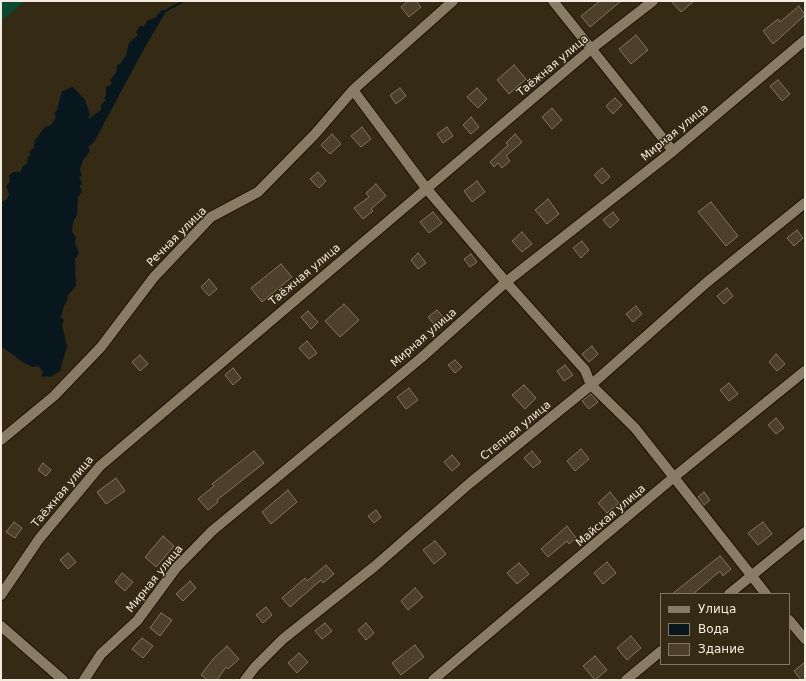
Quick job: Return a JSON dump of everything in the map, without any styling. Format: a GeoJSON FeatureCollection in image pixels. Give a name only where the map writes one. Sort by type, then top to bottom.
{"type":"FeatureCollection","features":[{"type":"Feature","properties":{"kind":"street","name":"Речная улица"},"geometry":{"type":"LineString","coordinates":[[1,440],[54,396],[101,347],[154,277],[211,217],[258,192],[315,134],[353,90],[453,1]]}},
{"type":"Feature","properties":{"kind":"street"},"geometry":{"type":"LineString","coordinates":[[553,1],[673,151]]}},
{"type":"Feature","properties":{"kind":"street","name":"Таёжная улица"},"geometry":{"type":"LineString","coordinates":[[1,595],[39,539],[100,466],[591,49],[653,1]]}},
{"type":"Feature","properties":{"kind":"street","name":"Мирная улица"},"geometry":{"type":"LineString","coordinates":[[84,680],[101,654],[136,621],[176,568],[212,531],[421,358],[506,282],[673,151],[805,40]]}},
{"type":"Feature","properties":{"kind":"street"},"geometry":{"type":"LineString","coordinates":[[353,90],[426,188],[506,282],[585,370],[591,385],[635,428],[765,593]]}},
{"type":"Feature","properties":{"kind":"street","name":"Степная улица"},"geometry":{"type":"LineString","coordinates":[[245,680],[255,667],[283,639],[375,566],[470,483],[591,385],[706,283],[805,203]]}},
{"type":"Feature","properties":{"kind":"street","name":"Майская улица"},"geometry":{"type":"LineString","coordinates":[[433,680],[674,477],[805,371]]}},
{"type":"Feature","properties":{"kind":"street"},"geometry":{"type":"LineString","coordinates":[[730,593],[805,532]]}},
{"type":"Feature","properties":{"kind":"street"},"geometry":{"type":"LineString","coordinates":[[790,621],[805,639]]}},
{"type":"Feature","properties":{"kind":"street"},"geometry":{"type":"LineString","coordinates":[[1,626],[63,680]]}},
{"type":"Feature","properties":{"kind":"street"},"geometry":{"type":"LineString","coordinates":[[626,680],[660,652]]}},
{"type":"Feature","properties":{"kind":"green space"},"geometry":{"type":"Polygon","coordinates":[[[1,1],[25,1],[1,21],[1,1]]]}},
{"type":"Feature","properties":{"kind":"water"},"geometry":{"type":"Polygon","coordinates":[[[162,10],[167,10],[145,47],[94,142],[88,147],[90,151],[83,160],[80,170],[82,176],[79,177],[82,183],[80,186],[82,192],[78,197],[77,215],[73,222],[72,232],[76,237],[75,243],[79,253],[75,259],[76,286],[67,296],[68,299],[61,317],[64,320],[62,325],[67,346],[60,371],[50,377],[43,377],[41,375],[43,373],[42,370],[38,366],[33,367],[24,363],[1,346],[1,202],[7,199],[9,194],[6,186],[10,182],[9,175],[14,172],[20,172],[23,166],[27,164],[28,157],[30,156],[29,152],[34,148],[35,140],[45,127],[51,125],[56,117],[54,113],[57,110],[62,91],[73,87],[85,100],[90,114],[88,119],[101,110],[101,105],[106,100],[104,98],[106,95],[106,86],[109,86],[112,83],[110,80],[116,73],[117,65],[120,64],[126,55],[129,43],[138,35],[136,32],[140,26],[144,26],[148,20],[155,18],[162,10]]]}},
{"type":"Feature","properties":{"kind":"building"},"geometry":{"type":"Polygon","coordinates":[[[408,1],[416,1],[421,7],[409,17],[401,7],[408,1]]]}},
{"type":"Feature","properties":{"kind":"building"},"geometry":{"type":"Polygon","coordinates":[[[600,1],[621,1],[590,27],[581,16],[600,1]]]}},
{"type":"Feature","properties":{"kind":"building"},"geometry":{"type":"Polygon","coordinates":[[[671,1],[694,1],[681,12],[671,1]]]}},
{"type":"Feature","properties":{"kind":"building"},"geometry":{"type":"Polygon","coordinates":[[[799,6],[805,15],[773,44],[763,31],[778,19],[780,22],[799,6]]]}},
{"type":"Feature","properties":{"kind":"building"},"geometry":{"type":"Polygon","coordinates":[[[636,35],[648,50],[631,64],[619,49],[636,35]]]}},
{"type":"Feature","properties":{"kind":"building"},"geometry":{"type":"Polygon","coordinates":[[[514,65],[526,79],[509,94],[497,80],[514,65]]]}},
{"type":"Feature","properties":{"kind":"building"},"geometry":{"type":"Polygon","coordinates":[[[778,80],[790,94],[782,101],[770,86],[778,80]]]}},
{"type":"Feature","properties":{"kind":"building"},"geometry":{"type":"Polygon","coordinates":[[[400,88],[406,96],[396,104],[390,95],[400,88]]]}},
{"type":"Feature","properties":{"kind":"building"},"geometry":{"type":"Polygon","coordinates":[[[477,88],[487,99],[478,108],[467,97],[477,88]]]}},
{"type":"Feature","properties":{"kind":"building"},"geometry":{"type":"Polygon","coordinates":[[[615,98],[622,105],[613,114],[606,106],[615,98]]]}},
{"type":"Feature","properties":{"kind":"building"},"geometry":{"type":"Polygon","coordinates":[[[552,108],[562,120],[552,129],[542,117],[552,108]]]}},
{"type":"Feature","properties":{"kind":"building"},"geometry":{"type":"Polygon","coordinates":[[[471,117],[479,127],[471,134],[463,125],[471,117]]]}},
{"type":"Feature","properties":{"kind":"building"},"geometry":{"type":"Polygon","coordinates":[[[362,127],[371,139],[361,147],[351,136],[362,127]]]}},
{"type":"Feature","properties":{"kind":"building"},"geometry":{"type":"Polygon","coordinates":[[[447,127],[453,136],[443,143],[437,134],[447,127]]]}},
{"type":"Feature","properties":{"kind":"building"},"geometry":{"type":"Polygon","coordinates":[[[332,134],[341,144],[330,154],[321,145],[332,134]]]}},
{"type":"Feature","properties":{"kind":"building"},"geometry":{"type":"Polygon","coordinates":[[[515,134],[522,142],[506,156],[510,161],[502,168],[498,163],[494,167],[490,162],[508,145],[506,143],[515,134]]]}},
{"type":"Feature","properties":{"kind":"building"},"geometry":{"type":"Polygon","coordinates":[[[602,168],[610,177],[602,184],[594,175],[602,168]]]}},
{"type":"Feature","properties":{"kind":"building"},"geometry":{"type":"Polygon","coordinates":[[[318,172],[326,181],[319,188],[310,179],[318,172]]]}},
{"type":"Feature","properties":{"kind":"building"},"geometry":{"type":"Polygon","coordinates":[[[477,181],[485,192],[472,202],[464,191],[477,181]]]}},
{"type":"Feature","properties":{"kind":"building"},"geometry":{"type":"Polygon","coordinates":[[[376,184],[386,196],[371,209],[373,211],[363,219],[354,208],[369,197],[366,193],[376,184]]]}},
{"type":"Feature","properties":{"kind":"building"},"geometry":{"type":"Polygon","coordinates":[[[548,199],[559,214],[547,224],[535,210],[548,199]]]}},
{"type":"Feature","properties":{"kind":"building"},"geometry":{"type":"Polygon","coordinates":[[[711,202],[738,236],[726,246],[698,212],[711,202]]]}},
{"type":"Feature","properties":{"kind":"building"},"geometry":{"type":"Polygon","coordinates":[[[433,212],[442,223],[429,233],[420,222],[433,212]]]}},
{"type":"Feature","properties":{"kind":"building"},"geometry":{"type":"Polygon","coordinates":[[[613,212],[619,220],[610,228],[603,220],[613,212]]]}},
{"type":"Feature","properties":{"kind":"building"},"geometry":{"type":"Polygon","coordinates":[[[797,230],[803,238],[794,246],[787,238],[797,230]]]}},
{"type":"Feature","properties":{"kind":"building"},"geometry":{"type":"Polygon","coordinates":[[[522,232],[532,244],[522,252],[512,241],[522,232]]]}},
{"type":"Feature","properties":{"kind":"building"},"geometry":{"type":"Polygon","coordinates":[[[582,241],[589,250],[581,258],[573,248],[582,241]]]}},
{"type":"Feature","properties":{"kind":"building"},"geometry":{"type":"Polygon","coordinates":[[[418,253],[426,263],[418,269],[411,260],[418,253]]]}},
{"type":"Feature","properties":{"kind":"building"},"geometry":{"type":"Polygon","coordinates":[[[471,254],[477,262],[470,267],[464,259],[471,254]]]}},
{"type":"Feature","properties":{"kind":"building"},"geometry":{"type":"Polygon","coordinates":[[[281,264],[292,277],[262,302],[251,288],[281,264]]]}},
{"type":"Feature","properties":{"kind":"building"},"geometry":{"type":"Polygon","coordinates":[[[209,279],[217,289],[209,296],[201,287],[209,279]]]}},
{"type":"Feature","properties":{"kind":"building"},"geometry":{"type":"Polygon","coordinates":[[[727,288],[733,296],[724,304],[717,296],[727,288]]]}},
{"type":"Feature","properties":{"kind":"building"},"geometry":{"type":"Polygon","coordinates":[[[344,304],[359,320],[340,337],[325,321],[344,304]]]}},
{"type":"Feature","properties":{"kind":"building"},"geometry":{"type":"Polygon","coordinates":[[[636,306],[642,314],[633,322],[626,314],[636,306]]]}},
{"type":"Feature","properties":{"kind":"building"},"geometry":{"type":"Polygon","coordinates":[[[437,310],[446,320],[437,328],[428,317],[437,310]]]}},
{"type":"Feature","properties":{"kind":"building"},"geometry":{"type":"Polygon","coordinates":[[[308,311],[318,322],[311,329],[301,317],[308,311]]]}},
{"type":"Feature","properties":{"kind":"building"},"geometry":{"type":"Polygon","coordinates":[[[307,341],[317,353],[309,359],[299,348],[307,341]]]}},
{"type":"Feature","properties":{"kind":"building"},"geometry":{"type":"Polygon","coordinates":[[[592,346],[598,354],[589,362],[582,354],[592,346]]]}},
{"type":"Feature","properties":{"kind":"building"},"geometry":{"type":"Polygon","coordinates":[[[776,354],[785,364],[777,371],[769,362],[776,354]]]}},
{"type":"Feature","properties":{"kind":"building"},"geometry":{"type":"Polygon","coordinates":[[[140,355],[148,364],[140,371],[132,362],[140,355]]]}},
{"type":"Feature","properties":{"kind":"building"},"geometry":{"type":"Polygon","coordinates":[[[455,360],[462,367],[455,373],[448,365],[455,360]]]}},
{"type":"Feature","properties":{"kind":"building"},"geometry":{"type":"Polygon","coordinates":[[[565,365],[573,375],[564,381],[557,371],[565,365]]]}},
{"type":"Feature","properties":{"kind":"building"},"geometry":{"type":"Polygon","coordinates":[[[233,368],[241,378],[233,385],[225,375],[233,368]]]}},
{"type":"Feature","properties":{"kind":"building"},"geometry":{"type":"Polygon","coordinates":[[[729,383],[738,394],[729,401],[720,390],[729,383]]]}},
{"type":"Feature","properties":{"kind":"building"},"geometry":{"type":"Polygon","coordinates":[[[524,385],[536,398],[525,409],[512,395],[524,385]]]}},
{"type":"Feature","properties":{"kind":"building"},"geometry":{"type":"Polygon","coordinates":[[[409,388],[418,400],[406,409],[397,397],[409,388]]]}},
{"type":"Feature","properties":{"kind":"building"},"geometry":{"type":"Polygon","coordinates":[[[591,394],[598,402],[589,409],[582,401],[591,394]]]}},
{"type":"Feature","properties":{"kind":"building"},"geometry":{"type":"Polygon","coordinates":[[[776,418],[784,428],[776,434],[768,425],[776,418]]]}},
{"type":"Feature","properties":{"kind":"building"},"geometry":{"type":"Polygon","coordinates":[[[581,449],[589,459],[575,471],[567,461],[581,449]]]}},
{"type":"Feature","properties":{"kind":"building"},"geometry":{"type":"Polygon","coordinates":[[[254,451],[264,463],[217,500],[218,502],[208,510],[198,499],[214,486],[212,484],[254,451]]]}},
{"type":"Feature","properties":{"kind":"building"},"geometry":{"type":"Polygon","coordinates":[[[532,451],[541,462],[533,468],[524,458],[532,451]]]}},
{"type":"Feature","properties":{"kind":"building"},"geometry":{"type":"Polygon","coordinates":[[[452,455],[460,464],[452,471],[444,462],[452,455]]]}},
{"type":"Feature","properties":{"kind":"building"},"geometry":{"type":"Polygon","coordinates":[[[43,463],[51,470],[46,476],[38,470],[43,463]]]}},
{"type":"Feature","properties":{"kind":"building"},"geometry":{"type":"Polygon","coordinates":[[[116,478],[125,491],[106,504],[97,492],[116,478]]]}},
{"type":"Feature","properties":{"kind":"building"},"geometry":{"type":"Polygon","coordinates":[[[288,490],[297,502],[271,524],[262,512],[288,490]]]}},
{"type":"Feature","properties":{"kind":"building"},"geometry":{"type":"Polygon","coordinates":[[[610,492],[619,503],[607,513],[598,503],[610,492]]]}},
{"type":"Feature","properties":{"kind":"building"},"geometry":{"type":"Polygon","coordinates":[[[704,492],[710,500],[704,505],[698,497],[704,492]]]}},
{"type":"Feature","properties":{"kind":"building"},"geometry":{"type":"Polygon","coordinates":[[[376,510],[381,517],[374,523],[368,516],[376,510]]]}},
{"type":"Feature","properties":{"kind":"building"},"geometry":{"type":"Polygon","coordinates":[[[14,522],[22,528],[15,538],[6,532],[14,522]]]}},
{"type":"Feature","properties":{"kind":"building"},"geometry":{"type":"Polygon","coordinates":[[[763,522],[772,534],[758,545],[748,533],[763,522]]]}},
{"type":"Feature","properties":{"kind":"building"},"geometry":{"type":"Polygon","coordinates":[[[567,526],[576,538],[569,544],[567,541],[548,557],[541,549],[567,526]]]}},
{"type":"Feature","properties":{"kind":"building"},"geometry":{"type":"Polygon","coordinates":[[[163,536],[174,546],[156,567],[145,557],[163,536]]]}},
{"type":"Feature","properties":{"kind":"building"},"geometry":{"type":"Polygon","coordinates":[[[435,541],[446,554],[434,564],[423,550],[435,541]]]}},
{"type":"Feature","properties":{"kind":"building"},"geometry":{"type":"Polygon","coordinates":[[[68,553],[76,562],[68,569],[60,560],[68,553]]]}},
{"type":"Feature","properties":{"kind":"building"},"geometry":{"type":"Polygon","coordinates":[[[720,556],[731,569],[723,576],[720,571],[694,593],[673,593],[720,556]]]}},
{"type":"Feature","properties":{"kind":"building"},"geometry":{"type":"Polygon","coordinates":[[[607,562],[616,573],[603,584],[594,573],[607,562]]]}},
{"type":"Feature","properties":{"kind":"building"},"geometry":{"type":"Polygon","coordinates":[[[519,563],[529,574],[517,584],[507,573],[519,563]]]}},
{"type":"Feature","properties":{"kind":"building"},"geometry":{"type":"Polygon","coordinates":[[[326,565],[334,574],[323,583],[321,580],[290,607],[282,598],[305,578],[307,581],[326,565]]]}},
{"type":"Feature","properties":{"kind":"building"},"geometry":{"type":"Polygon","coordinates":[[[122,573],[133,582],[125,591],[115,582],[122,573]]]}},
{"type":"Feature","properties":{"kind":"building"},"geometry":{"type":"Polygon","coordinates":[[[190,581],[196,588],[183,601],[176,594],[190,581]]]}},
{"type":"Feature","properties":{"kind":"building"},"geometry":{"type":"Polygon","coordinates":[[[415,588],[423,597],[408,610],[401,601],[415,588]]]}},
{"type":"Feature","properties":{"kind":"building"},"geometry":{"type":"Polygon","coordinates":[[[266,607],[272,615],[263,623],[256,615],[266,607]]]}},
{"type":"Feature","properties":{"kind":"building"},"geometry":{"type":"Polygon","coordinates":[[[161,613],[172,620],[160,636],[150,628],[161,613]]]}},
{"type":"Feature","properties":{"kind":"building"},"geometry":{"type":"Polygon","coordinates":[[[325,623],[332,631],[322,639],[315,631],[325,623]]]}},
{"type":"Feature","properties":{"kind":"building"},"geometry":{"type":"Polygon","coordinates":[[[366,623],[374,633],[366,640],[358,630],[366,623]]]}},
{"type":"Feature","properties":{"kind":"building"},"geometry":{"type":"Polygon","coordinates":[[[631,636],[641,648],[627,660],[617,648],[631,636]]]}},
{"type":"Feature","properties":{"kind":"building"},"geometry":{"type":"Polygon","coordinates":[[[142,638],[153,646],[143,658],[132,649],[142,638]]]}},
{"type":"Feature","properties":{"kind":"building"},"geometry":{"type":"Polygon","coordinates":[[[415,645],[424,657],[401,675],[392,663],[415,645]]]}},
{"type":"Feature","properties":{"kind":"building"},"geometry":{"type":"Polygon","coordinates":[[[227,646],[239,659],[228,669],[226,667],[217,680],[208,680],[201,675],[213,659],[227,646]]]}},
{"type":"Feature","properties":{"kind":"building"},"geometry":{"type":"Polygon","coordinates":[[[299,653],[308,662],[297,673],[288,663],[299,653]]]}},
{"type":"Feature","properties":{"kind":"building"},"geometry":{"type":"Polygon","coordinates":[[[595,656],[607,670],[595,680],[583,666],[595,656]]]}},
{"type":"Feature","properties":{"kind":"building"},"geometry":{"type":"Polygon","coordinates":[[[805,662],[805,680],[801,680],[794,671],[805,662]]]}},
{"type":"Feature","properties":{"kind":"waterway"},"geometry":{"type":"LineString","coordinates":[[167,10],[184,1]]}}]}
